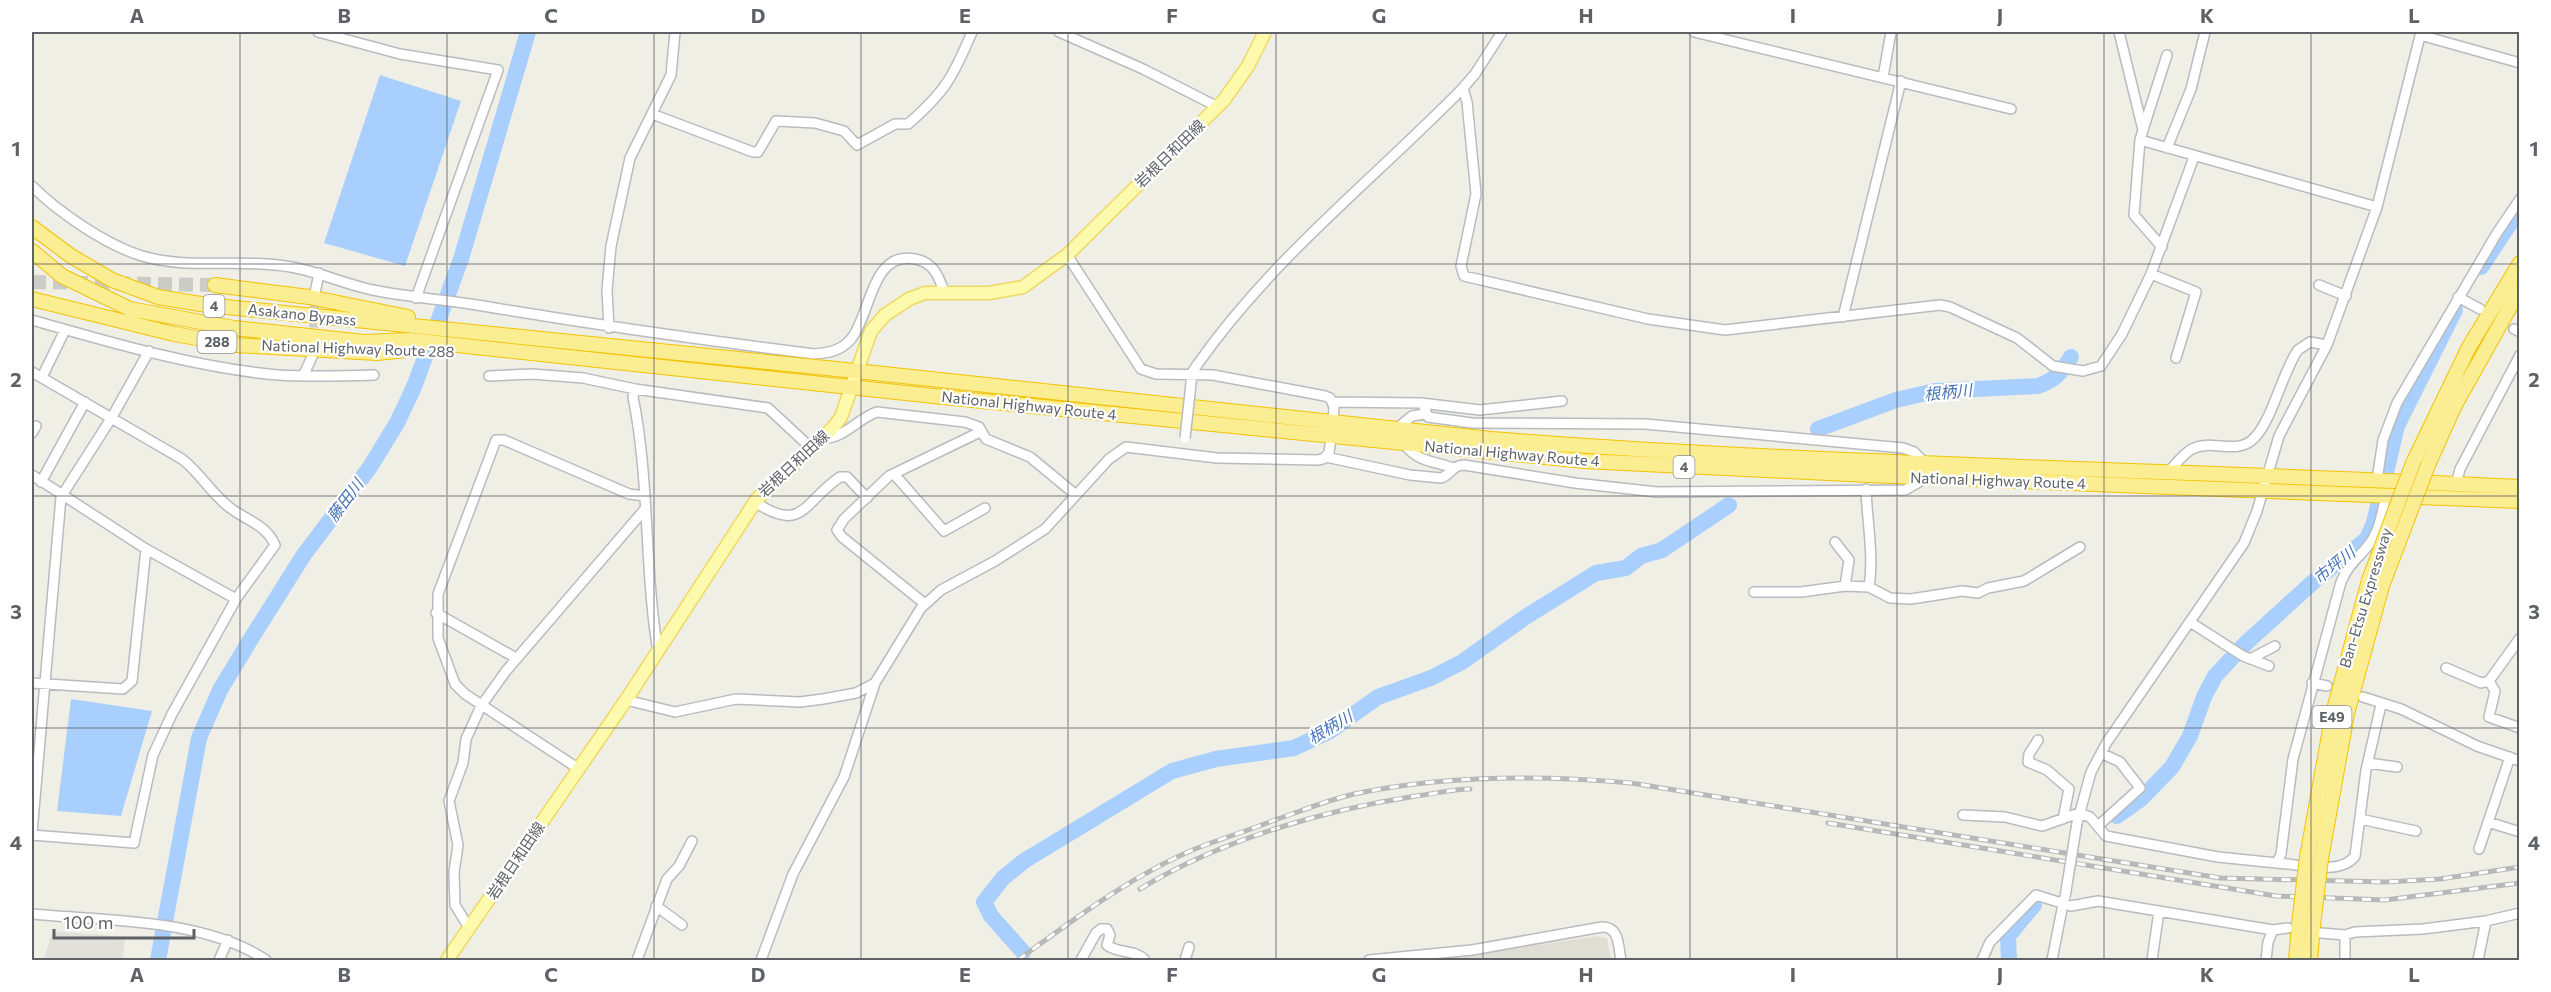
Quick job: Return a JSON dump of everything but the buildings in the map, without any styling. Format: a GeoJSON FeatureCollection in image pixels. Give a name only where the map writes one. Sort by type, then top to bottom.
{"type":"FeatureCollection","features":[{"type":"Feature","properties":{"kind":"highway","name":"Asakano Bypass"},"geometry":{"type":"LineString","coordinates":[[32,227],[70,256],[105,276],[158,297],[412,333]]}},
{"type":"Feature","properties":{"kind":"highway","name":"Asakano Bypass"},"geometry":{"type":"LineString","coordinates":[[32,251],[62,276],[130,309],[246,330],[364,342],[412,333]]}},
{"type":"Feature","properties":{"kind":"highway","name":"Ban-Etsu Expressway"},"geometry":{"type":"LineString","coordinates":[[2296,960],[2305,928],[2314,858],[2360,660],[2375,583],[2413,463],[2469,347],[2520,263]]}},
{"type":"Feature","properties":{"kind":"highway","name":"National Highway Route 288"},"geometry":{"type":"LineString","coordinates":[[215,285],[309,297],[412,333],[464,338],[520,337]]}},
{"type":"Feature","properties":{"kind":"highway","name":"Ban-Etsu Expressway"},"geometry":{"type":"LineString","coordinates":[[2375,583],[2460,396],[2520,289]]}},
{"type":"Feature","properties":{"kind":"highway","name":"National Highway Route 288"},"geometry":{"type":"LineString","coordinates":[[32,299],[174,334],[235,345],[376,353],[412,333],[464,338],[510,350]]}},
{"type":"Feature","properties":{"kind":"highway","name":"National Highway Route 4"},"geometry":{"type":"LineString","coordinates":[[520,337],[856,371],[1332,430],[1405,445],[1652,466],[2169,471],[2520,487]]}},
{"type":"Feature","properties":{"kind":"highway","name":"National Highway Route 4"},"geometry":{"type":"LineString","coordinates":[[510,350],[851,387],[1332,430],[1396,429],[1654,452],[2263,491],[2520,501]]}},
{"type":"Feature","properties":{"kind":"highway","name":"Ban-Etsu Expressway"},"geometry":{"type":"LineString","coordinates":[[2305,928],[2310,960]]}},
{"type":"Feature","properties":{"kind":"main road","name":"岩根日和田線"},"geometry":{"type":"LineString","coordinates":[[447,960],[626,700],[687,603],[755,502],[841,417],[871,331],[885,315],[909,299],[925,293],[1011,291],[1032,282],[1067,255],[1218,107],[1240,80],[1264,32]]}},
{"type":"Feature","properties":{"kind":"street"},"geometry":{"type":"LineString","coordinates":[[318,32],[400,54],[498,70],[420,298]]}},
{"type":"Feature","properties":{"kind":"street"},"geometry":{"type":"LineString","coordinates":[[609,328],[607,290],[611,246],[630,158],[671,75],[675,32]]}},
{"type":"Feature","properties":{"kind":"street"},"geometry":{"type":"LineString","coordinates":[[652,114],[753,152],[758,152],[776,121],[815,123],[844,131],[857,145],[896,124],[908,124],[939,96],[950,81],[972,32]]}},
{"type":"Feature","properties":{"kind":"street"},"geometry":{"type":"LineString","coordinates":[[1059,32],[1143,69],[1218,107]]}},
{"type":"Feature","properties":{"kind":"street"},"geometry":{"type":"LineString","coordinates":[[1182,455],[1192,373],[1232,318],[1288,254],[1462,88],[1475,74],[1502,32]]}},
{"type":"Feature","properties":{"kind":"street"},"geometry":{"type":"LineString","coordinates":[[1694,32],[2011,109]]}},
{"type":"Feature","properties":{"kind":"street"},"geometry":{"type":"LineString","coordinates":[[1883,77],[1891,32]]}},
{"type":"Feature","properties":{"kind":"street"},"geometry":{"type":"LineString","coordinates":[[2119,32],[2142,135],[2167,148],[2194,157],[2377,207]]}},
{"type":"Feature","properties":{"kind":"street"},"geometry":{"type":"LineString","coordinates":[[2167,148],[2191,89],[2205,32]]}},
{"type":"Feature","properties":{"kind":"street"},"geometry":{"type":"LineString","coordinates":[[2052,960],[2079,813],[2091,772],[2101,753],[2238,555],[2263,491],[2279,436],[2327,345],[2346,296],[2377,207],[2420,33],[2520,63]]}},
{"type":"Feature","properties":{"kind":"street"},"geometry":{"type":"LineString","coordinates":[[2162,247],[2134,215],[2142,135],[2167,55]]}},
{"type":"Feature","properties":{"kind":"street"},"geometry":{"type":"LineString","coordinates":[[1843,317],[1901,81]]}},
{"type":"Feature","properties":{"kind":"street"},"geometry":{"type":"LineString","coordinates":[[1462,88],[1467,102],[1476,186],[1461,266],[1464,276],[1648,319],[1702,328],[1737,330],[1928,305],[1950,307],[2022,341],[2053,366],[2083,371],[2096,369],[2114,349],[2151,274],[2194,157]]}},
{"type":"Feature","properties":{"kind":"street"},"geometry":{"type":"LineString","coordinates":[[32,188],[81,224],[133,253],[145,257],[183,262],[266,264],[319,273],[374,291],[609,328],[814,354],[832,352],[851,339],[879,278],[894,261],[905,257],[923,261],[936,271],[944,292]]}},
{"type":"Feature","properties":{"kind":"street"},"geometry":{"type":"LineString","coordinates":[[2377,480],[2383,440],[2397,403],[2458,297],[2520,199]]}},
{"type":"Feature","properties":{"kind":"street"},"geometry":{"type":"LineString","coordinates":[[1067,255],[1141,369],[1156,374],[1192,373],[1325,396],[1332,402],[1423,404],[1480,410],[1562,401]]}},
{"type":"Feature","properties":{"kind":"street"},"geometry":{"type":"LineString","coordinates":[[315,293],[319,273]]}},
{"type":"Feature","properties":{"kind":"street"},"geometry":{"type":"LineString","coordinates":[[2151,274],[2196,292],[2176,358]]}},
{"type":"Feature","properties":{"kind":"street"},"geometry":{"type":"LineString","coordinates":[[2319,285],[2346,296]]}},
{"type":"Feature","properties":{"kind":"street"},"geometry":{"type":"LineString","coordinates":[[2458,297],[2480,309]]}},
{"type":"Feature","properties":{"kind":"street"},"geometry":{"type":"LineString","coordinates":[[32,320],[149,351],[245,370],[303,376],[374,375]]}},
{"type":"Feature","properties":{"kind":"street"},"geometry":{"type":"LineString","coordinates":[[42,377],[65,330]]}},
{"type":"Feature","properties":{"kind":"street"},"geometry":{"type":"LineString","coordinates":[[2169,471],[2192,449],[2206,446],[2229,447],[2251,441],[2262,426],[2298,350],[2310,342],[2327,345]]}},
{"type":"Feature","properties":{"kind":"street"},"geometry":{"type":"LineString","coordinates":[[32,372],[112,417],[182,459],[196,470],[228,507],[267,532],[275,548],[236,599],[172,714],[153,755],[134,843],[32,834],[61,497],[112,417],[149,351]]}},
{"type":"Feature","properties":{"kind":"street"},"geometry":{"type":"LineString","coordinates":[[2456,483],[2460,470],[2520,355]]}},
{"type":"Feature","properties":{"kind":"street"},"geometry":{"type":"LineString","coordinates":[[303,376],[312,357]]}},
{"type":"Feature","properties":{"kind":"street"},"geometry":{"type":"LineString","coordinates":[[489,376],[532,374],[583,378],[635,389],[768,408],[811,448]]}},
{"type":"Feature","properties":{"kind":"street"},"geometry":{"type":"LineString","coordinates":[[635,389],[633,397],[642,454],[652,615],[658,652]]}},
{"type":"Feature","properties":{"kind":"street"},"geometry":{"type":"LineString","coordinates":[[42,482],[85,402]]}},
{"type":"Feature","properties":{"kind":"street"},"geometry":{"type":"LineString","coordinates":[[1326,457],[1332,430],[1332,402]]}},
{"type":"Feature","properties":{"kind":"street"},"geometry":{"type":"LineString","coordinates":[[1423,404],[1425,414]]}},
{"type":"Feature","properties":{"kind":"street"},"geometry":{"type":"LineString","coordinates":[[822,438],[839,436],[866,416],[878,412],[965,422],[979,427],[986,439],[1040,463],[1076,495]]}},
{"type":"Feature","properties":{"kind":"street"},"geometry":{"type":"LineString","coordinates":[[1396,429],[1412,416],[1425,414],[1428,417],[1472,423],[1645,424],[1903,447],[1914,452],[1927,470],[1905,490],[1667,493],[1606,488],[1464,465],[1453,468],[1422,460],[1411,453],[1405,445]]}},
{"type":"Feature","properties":{"kind":"street"},"geometry":{"type":"LineString","coordinates":[[925,604],[837,530],[844,519],[894,474],[980,432]]}},
{"type":"Feature","properties":{"kind":"street"},"geometry":{"type":"LineString","coordinates":[[579,769],[481,706],[455,684],[438,638],[436,613],[438,594],[496,440],[504,440],[629,494],[645,496]]}},
{"type":"Feature","properties":{"kind":"street"},"geometry":{"type":"LineString","coordinates":[[761,960],[793,874],[844,777],[875,683],[925,604],[941,590],[995,561],[1045,529],[1109,459],[1126,447],[1216,458],[1317,460],[1326,457],[1410,476],[1441,478],[1446,477],[1453,468]]}},
{"type":"Feature","properties":{"kind":"street"},"geometry":{"type":"LineString","coordinates":[[894,474],[944,531],[985,508]]}},
{"type":"Feature","properties":{"kind":"street"},"geometry":{"type":"LineString","coordinates":[[32,476],[60,493],[61,497],[146,549],[236,599]]}},
{"type":"Feature","properties":{"kind":"street"},"geometry":{"type":"LineString","coordinates":[[755,502],[773,514],[786,517],[797,515],[835,481],[843,477],[847,477],[867,498]]}},
{"type":"Feature","properties":{"kind":"street"},"geometry":{"type":"LineString","coordinates":[[1866,489],[1867,537],[1872,569],[1869,586]]}},
{"type":"Feature","properties":{"kind":"street"},"geometry":{"type":"LineString","coordinates":[[2277,863],[2282,854],[2294,759],[2312,682],[2341,582],[2348,565],[2371,543],[2378,528],[2386,496]]}},
{"type":"Feature","properties":{"kind":"street"},"geometry":{"type":"LineString","coordinates":[[469,928],[455,905],[454,872],[458,845],[449,801],[454,780],[463,763],[466,739],[481,706],[516,658],[645,509]]}},
{"type":"Feature","properties":{"kind":"street"},"geometry":{"type":"LineString","coordinates":[[1835,542],[1849,560],[1845,586]]}},
{"type":"Feature","properties":{"kind":"street"},"geometry":{"type":"LineString","coordinates":[[1754,592],[1801,592],[1845,586],[1869,586],[1890,598],[1911,599],[1962,591],[1978,593],[1988,588],[2024,581],[2080,547]]}},
{"type":"Feature","properties":{"kind":"street"},"geometry":{"type":"LineString","coordinates":[[32,683],[123,689],[132,681],[146,549]]}},
{"type":"Feature","properties":{"kind":"street"},"geometry":{"type":"LineString","coordinates":[[436,613],[516,658]]}},
{"type":"Feature","properties":{"kind":"street"},"geometry":{"type":"LineString","coordinates":[[2190,622],[2250,659],[2269,666]]}},
{"type":"Feature","properties":{"kind":"street"},"geometry":{"type":"LineString","coordinates":[[2446,668],[2481,682],[2489,681],[2520,638]]}},
{"type":"Feature","properties":{"kind":"street"},"geometry":{"type":"LineString","coordinates":[[2250,659],[2275,646]]}},
{"type":"Feature","properties":{"kind":"street"},"geometry":{"type":"LineString","coordinates":[[2489,681],[2495,691],[2489,717],[2520,728]]}},
{"type":"Feature","properties":{"kind":"street"},"geometry":{"type":"LineString","coordinates":[[2312,682],[2327,686]]}},
{"type":"Feature","properties":{"kind":"street"},"geometry":{"type":"LineString","coordinates":[[626,700],[675,712],[736,699],[800,702],[823,699],[856,693],[875,683]]}},
{"type":"Feature","properties":{"kind":"street"},"geometry":{"type":"LineString","coordinates":[[2363,697],[2381,705],[2401,709],[2477,746],[2515,759],[2479,849]]}},
{"type":"Feature","properties":{"kind":"street"},"geometry":{"type":"LineString","coordinates":[[1963,815],[2005,817],[2042,826],[2079,813],[2090,818],[2106,837],[2218,858],[2337,867],[2346,864],[2355,856],[2368,763],[2381,705]]}},
{"type":"Feature","properties":{"kind":"street"},"geometry":{"type":"LineString","coordinates":[[2038,740],[2029,754],[2028,762],[2047,770],[2069,789],[2063,819]]}},
{"type":"Feature","properties":{"kind":"street"},"geometry":{"type":"LineString","coordinates":[[2098,826],[2140,788],[2120,762],[2101,753]]}},
{"type":"Feature","properties":{"kind":"street"},"geometry":{"type":"LineString","coordinates":[[2368,763],[2397,767]]}},
{"type":"Feature","properties":{"kind":"street"},"geometry":{"type":"LineString","coordinates":[[2360,819],[2416,831]]}},
{"type":"Feature","properties":{"kind":"street"},"geometry":{"type":"LineString","coordinates":[[2488,822],[2520,832]]}},
{"type":"Feature","properties":{"kind":"street"},"geometry":{"type":"LineString","coordinates":[[637,960],[667,879],[679,866],[692,840]]}},
{"type":"Feature","properties":{"kind":"street"},"geometry":{"type":"LineString","coordinates":[[1982,960],[1990,942],[2036,895],[2064,900],[2080,906],[2098,901],[2273,930],[2305,928],[2345,935],[2355,932],[2423,929],[2486,921],[2520,913]]}},
{"type":"Feature","properties":{"kind":"street"},"geometry":{"type":"LineString","coordinates":[[656,906],[682,925]]}},
{"type":"Feature","properties":{"kind":"street"},"geometry":{"type":"LineString","coordinates":[[2152,960],[2159,911]]}},
{"type":"Feature","properties":{"kind":"street"},"geometry":{"type":"LineString","coordinates":[[32,914],[187,930],[228,940],[266,960]]}},
{"type":"Feature","properties":{"kind":"street"},"geometry":{"type":"LineString","coordinates":[[2478,960],[2486,921]]}},
{"type":"Feature","properties":{"kind":"street"},"geometry":{"type":"LineString","coordinates":[[1369,960],[1472,950],[1608,927],[1616,933],[1621,960]]}},
{"type":"Feature","properties":{"kind":"street"},"geometry":{"type":"LineString","coordinates":[[1081,960],[1096,933],[1101,929],[1107,929],[1110,935],[1107,945],[1134,953],[1145,960]]}},
{"type":"Feature","properties":{"kind":"street"},"geometry":{"type":"LineString","coordinates":[[2266,960],[2268,942],[2273,930]]}},
{"type":"Feature","properties":{"kind":"street"},"geometry":{"type":"LineString","coordinates":[[2345,935],[2345,960]]}},
{"type":"Feature","properties":{"kind":"street"},"geometry":{"type":"LineString","coordinates":[[219,960],[228,940]]}},
{"type":"Feature","properties":{"kind":"street"},"geometry":{"type":"LineString","coordinates":[[1185,960],[1189,947]]}},
{"type":"Feature","properties":{"kind":"shaded area"},"geometry":{"type":"Polygon","coordinates":[[[53,931],[125,937],[123,960],[43,960],[53,931]]]}},
{"type":"Feature","properties":{"kind":"shaded area"},"geometry":{"type":"Polygon","coordinates":[[[1598,936],[1607,938],[1611,960],[1433,960],[1598,936]]]}},
{"type":"Feature","properties":{"kind":"water"},"geometry":{"type":"Polygon","coordinates":[[[380,75],[461,101],[405,266],[324,243],[380,75]]]}},
{"type":"Feature","properties":{"kind":"water"},"geometry":{"type":"Polygon","coordinates":[[[71,699],[152,711],[121,816],[57,811],[71,699]]]}},
{"type":"Feature","properties":{"kind":"waterway","name":"藤田川"},"geometry":{"type":"LineString","coordinates":[[158,960],[199,738],[220,690],[249,642],[303,556],[370,467],[397,423],[414,387],[461,259],[528,32]]}},
{"type":"Feature","properties":{"kind":"waterway","name":"市坪川"},"geometry":{"type":"LineString","coordinates":[[2481,267],[2520,208]]}},
{"type":"Feature","properties":{"kind":"waterway","name":"市坪川"},"geometry":{"type":"LineString","coordinates":[[2117,816],[2141,799],[2172,767],[2190,736],[2204,697],[2215,676],[2245,644],[2312,583],[2367,539],[2374,523],[2397,426],[2455,310]]}},
{"type":"Feature","properties":{"kind":"waterway","name":"根柄川"},"geometry":{"type":"LineString","coordinates":[[1818,429],[1896,400],[1935,391],[2038,386],[2058,375],[2071,357]]}},
{"type":"Feature","properties":{"kind":"waterway","name":"根柄川"},"geometry":{"type":"LineString","coordinates":[[1023,952],[991,916],[984,902],[1003,878],[1024,861],[1172,771],[1216,759],[1294,748],[1330,731],[1378,697],[1431,678],[1462,662],[1524,618],[1596,573],[1626,568],[1641,556],[1662,550],[1729,505]]}},
{"type":"Feature","properties":{"kind":"waterway","name":"市坪川"},"geometry":{"type":"LineString","coordinates":[[2009,960],[2008,936],[2034,905]]}},
{"type":"Feature","properties":{"kind":"tunnel"},"geometry":{"type":"LineString","coordinates":[[32,282],[215,285]]}},
{"type":"Feature","properties":{"kind":"tunnel"},"geometry":{"type":"LineString","coordinates":[[313,341],[315,295]]}},
{"type":"Feature","properties":{"kind":"railway"},"geometry":{"type":"LineString","coordinates":[[1018,960],[1125,885],[1195,849],[1313,806],[1354,794],[1457,780],[1528,778],[1631,783],[2220,878],[2386,882],[2440,879],[2520,867]]}},
{"type":"Feature","properties":{"kind":"railway"},"geometry":{"type":"LineString","coordinates":[[1140,889],[1204,856],[1274,829],[1381,802],[1470,789]]}},
{"type":"Feature","properties":{"kind":"railway"},"geometry":{"type":"LineString","coordinates":[[1828,823],[2276,896],[2385,900],[2520,883]]}}]}
